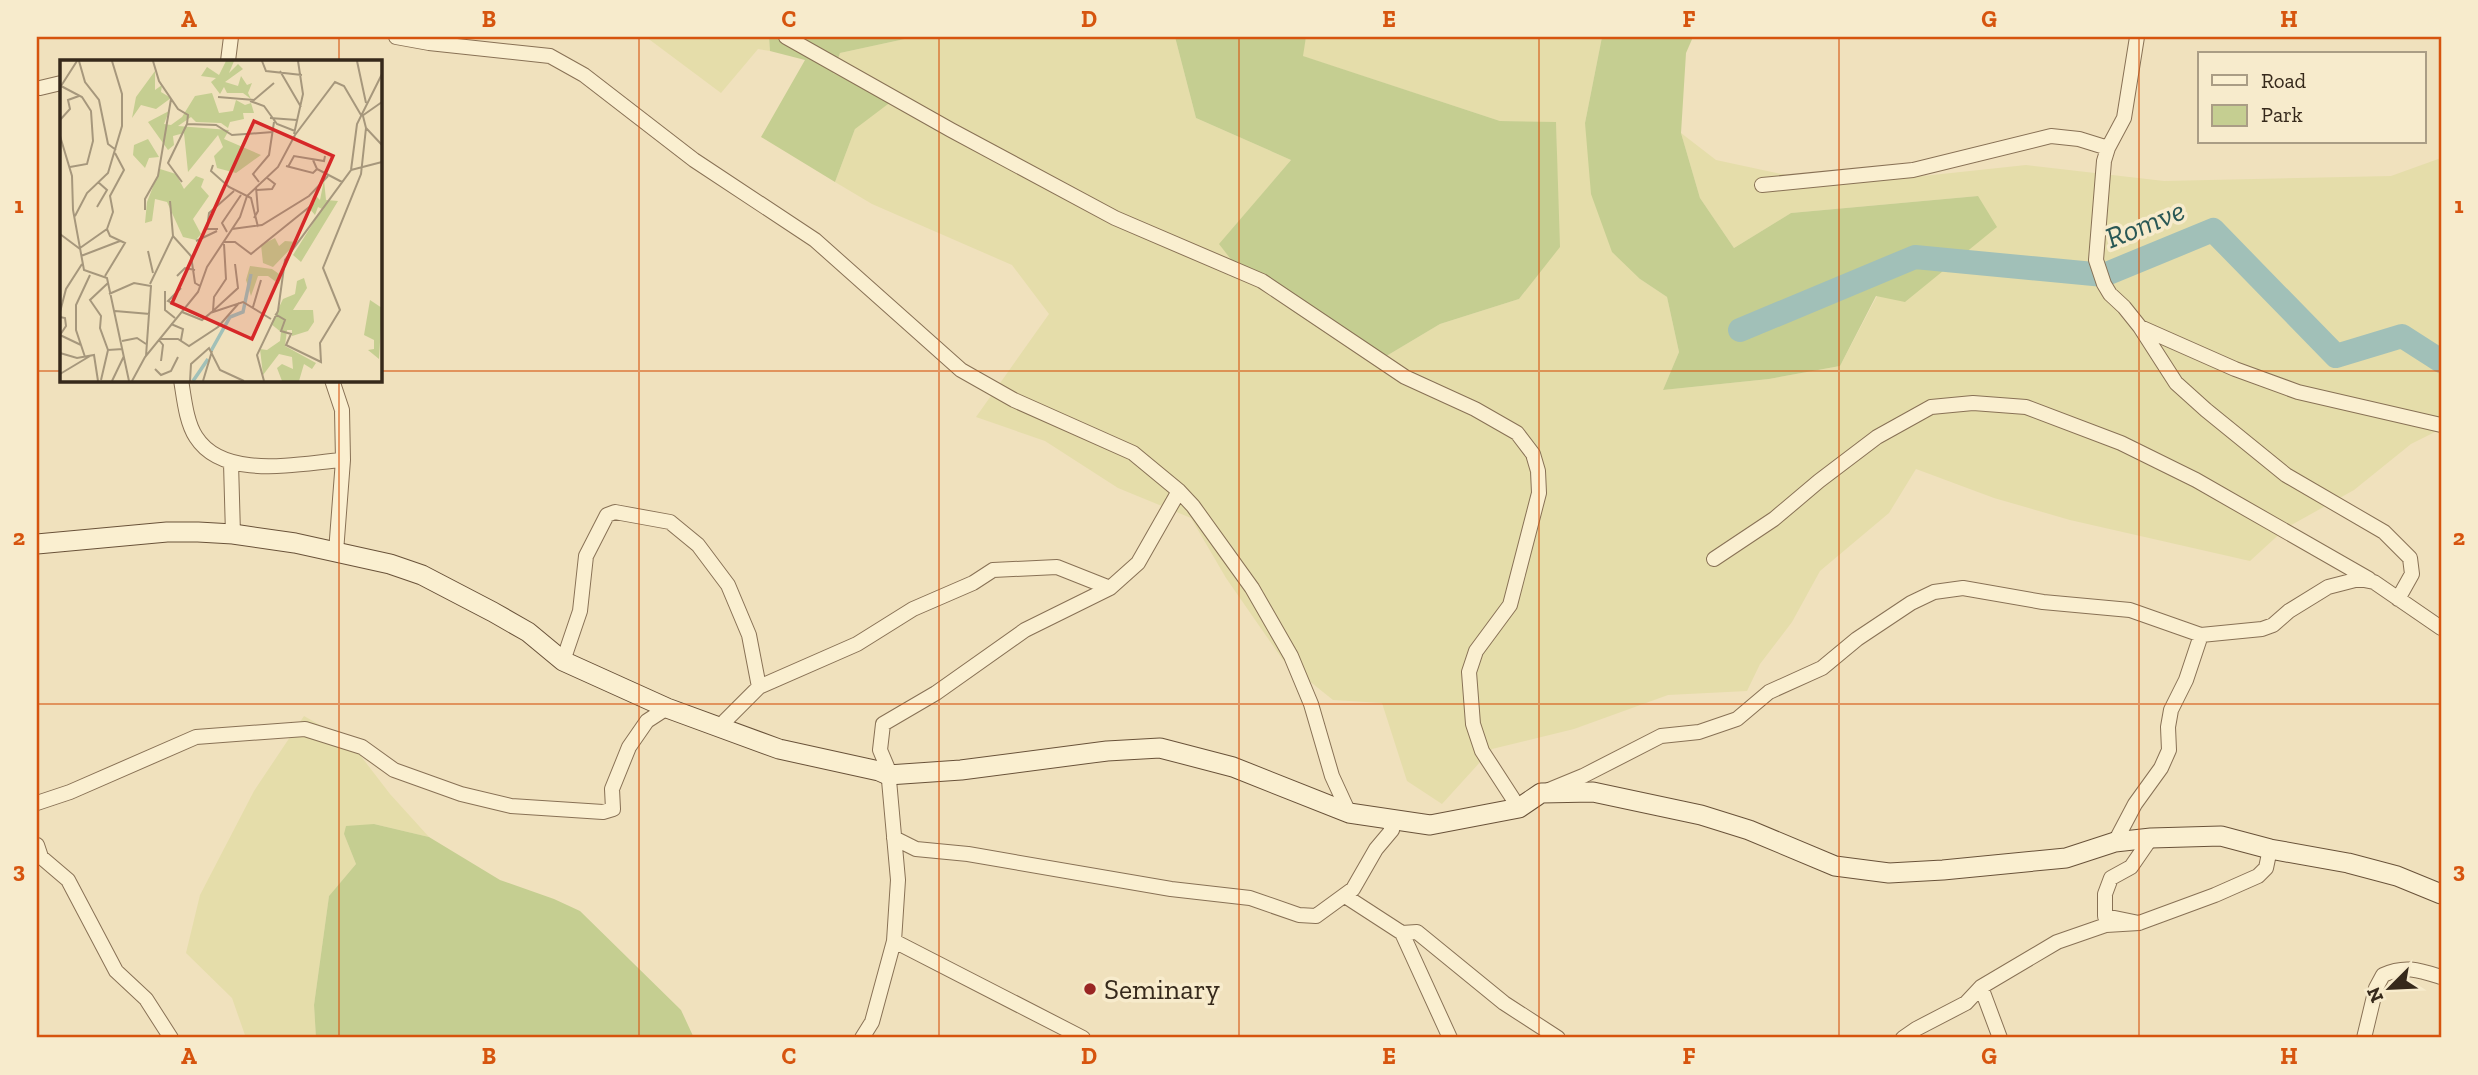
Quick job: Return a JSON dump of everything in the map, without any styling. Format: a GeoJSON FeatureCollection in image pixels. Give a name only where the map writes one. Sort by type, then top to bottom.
{"type":"FeatureCollection","features":[{"type":"Feature","properties":{"kind":"main road"},"geometry":{"type":"LineString","coordinates":[[37,544],[167,532],[233,534],[390,564],[422,575],[528,632],[563,661],[667,708],[779,749],[888,775],[961,770],[1107,751],[1160,748],[1233,767],[1349,813],[1430,825],[1519,808],[1541,793],[1593,792],[1701,815],[1749,830],[1835,866],[1889,873],[2066,858],[2115,842],[2221,836],[2270,849],[2373,869],[2441,894]]}},
{"type":"Feature","properties":{"kind":"street"},"geometry":{"type":"LineString","coordinates":[[228,60],[231,37]]}},
{"type":"Feature","properties":{"kind":"street"},"geometry":{"type":"LineString","coordinates":[[396,37],[550,56],[566,64],[694,160],[815,240],[961,370],[1014,400],[1133,453],[1193,506],[1252,588],[1291,656],[1311,704],[1332,776],[1349,813]]}},
{"type":"Feature","properties":{"kind":"street"},"geometry":{"type":"LineString","coordinates":[[786,37],[951,131],[1115,218],[1262,281],[1405,377],[1475,409],[1517,433],[1532,454],[1538,471],[1539,493],[1510,605],[1476,651],[1469,672],[1473,724],[1482,751],[1519,808]]}},
{"type":"Feature","properties":{"kind":"street"},"geometry":{"type":"LineString","coordinates":[[2137,37],[2127,107],[2104,161],[2096,260],[2104,284],[2140,327],[2176,383],[2206,410],[2286,475],[2384,532],[2410,558],[2412,574],[2398,599]]}},
{"type":"Feature","properties":{"kind":"street"},"geometry":{"type":"LineString","coordinates":[[40,88],[60,83]]}},
{"type":"Feature","properties":{"kind":"street"},"geometry":{"type":"LineString","coordinates":[[1762,185],[1913,170],[2051,136],[2079,139],[2108,148]]}},
{"type":"Feature","properties":{"kind":"street"},"geometry":{"type":"LineString","coordinates":[[2140,327],[2235,369],[2298,392],[2441,425]]}},
{"type":"Feature","properties":{"kind":"street"},"geometry":{"type":"LineString","coordinates":[[181,382],[195,437],[207,449],[231,463],[249,467],[343,460]]}},
{"type":"Feature","properties":{"kind":"street"},"geometry":{"type":"LineString","coordinates":[[333,382],[342,410],[343,460],[336,552]]}},
{"type":"Feature","properties":{"kind":"street"},"geometry":{"type":"LineString","coordinates":[[1714,559],[1774,519],[1877,437],[1931,407],[1973,403],[2026,407],[2121,443],[2196,480],[2374,582],[2441,628]]}},
{"type":"Feature","properties":{"kind":"street"},"geometry":{"type":"LineString","coordinates":[[231,463],[233,534]]}},
{"type":"Feature","properties":{"kind":"street"},"geometry":{"type":"LineString","coordinates":[[862,1038],[872,1022],[894,941],[898,880],[888,769],[880,750],[883,724],[936,693],[1025,630],[1110,588],[1138,564],[1179,491]]}},
{"type":"Feature","properties":{"kind":"street"},"geometry":{"type":"LineString","coordinates":[[563,661],[580,611],[586,555],[607,515],[615,512],[670,522],[698,545],[728,584],[749,635],[759,687]]}},
{"type":"Feature","properties":{"kind":"street"},"geometry":{"type":"LineString","coordinates":[[720,726],[759,687],[857,644],[913,609],[973,583],[993,570],[1056,567],[1110,588]]}},
{"type":"Feature","properties":{"kind":"street"},"geometry":{"type":"LineString","coordinates":[[1541,793],[1583,776],[1661,736],[1699,732],[1737,719],[1769,692],[1822,668],[1857,639],[1911,603],[1934,592],[1963,588],[2043,602],[2130,610],[2201,635],[2262,629],[2273,625],[2289,611],[2328,587],[2359,579],[2374,582]]}},
{"type":"Feature","properties":{"kind":"street"},"geometry":{"type":"LineString","coordinates":[[2115,842],[2135,804],[2161,768],[2169,750],[2168,727],[2171,710],[2186,680],[2201,635]]}},
{"type":"Feature","properties":{"kind":"street"},"geometry":{"type":"LineString","coordinates":[[37,803],[70,792],[196,737],[305,729],[362,747],[394,770],[461,794],[511,806],[603,812],[613,808],[612,789],[629,747],[647,721],[667,708]]}},
{"type":"Feature","properties":{"kind":"street"},"geometry":{"type":"LineString","coordinates":[[894,838],[916,849],[1250,898],[1299,915],[1316,916],[1353,889],[1376,849],[1392,830],[1388,819]]}},
{"type":"Feature","properties":{"kind":"street"},"geometry":{"type":"LineString","coordinates":[[2139,923],[2105,916],[2105,894],[2110,878],[2131,867],[2151,838]]}},
{"type":"Feature","properties":{"kind":"street"},"geometry":{"type":"LineString","coordinates":[[37,845],[41,857],[68,880],[116,971],[146,999],[171,1038]]}},
{"type":"Feature","properties":{"kind":"street"},"geometry":{"type":"LineString","coordinates":[[1903,1038],[1966,1003],[1981,987],[2057,942],[2106,925],[2139,923],[2258,876],[2266,868],[2270,849]]}},
{"type":"Feature","properties":{"kind":"street"},"geometry":{"type":"LineString","coordinates":[[1345,896],[1402,933],[1450,1038]]}},
{"type":"Feature","properties":{"kind":"street"},"geometry":{"type":"LineString","coordinates":[[1402,933],[1417,932],[1504,1003],[1558,1038]]}},
{"type":"Feature","properties":{"kind":"street"},"geometry":{"type":"LineString","coordinates":[[894,941],[1083,1038]]}},
{"type":"Feature","properties":{"kind":"street"},"geometry":{"type":"LineString","coordinates":[[2364,1038],[2376,988],[2383,975],[2405,968],[2441,977]]}},
{"type":"Feature","properties":{"kind":"street"},"geometry":{"type":"LineString","coordinates":[[1981,987],[2000,1038]]}},
{"type":"Feature","properties":{"kind":"shaded area"},"geometry":{"type":"Polygon","coordinates":[[[646,37],[769,37],[770,51],[758,49],[721,93],[646,37]]]}},
{"type":"Feature","properties":{"kind":"shaded area"},"geometry":{"type":"Polygon","coordinates":[[[914,37],[1175,37],[1196,118],[1291,160],[1220,244],[1373,364],[1440,324],[1519,299],[1559,247],[1556,123],[1500,121],[1302,56],[1306,37],[1602,37],[1585,123],[1640,279],[1667,297],[1679,352],[1663,390],[1769,379],[1840,366],[1877,296],[1978,196],[1791,213],[1734,248],[1700,198],[1681,133],[1716,160],[1818,182],[1923,176],[2026,165],[2164,181],[2391,176],[2441,158],[2441,429],[2411,444],[2354,490],[2286,528],[2250,561],[2070,520],[1994,498],[1916,469],[1889,513],[1820,571],[1792,622],[1760,664],[1747,691],[1668,695],[1574,729],[1492,749],[1442,804],[1407,781],[1382,703],[1333,700],[1283,660],[1226,578],[1191,518],[1118,488],[1045,441],[976,417],[1049,314],[1012,265],[872,204],[835,182],[855,129],[833,73],[840,53],[914,37]]]}},
{"type":"Feature","properties":{"kind":"shaded area"},"geometry":{"type":"Polygon","coordinates":[[[304,716],[350,742],[390,794],[429,837],[374,824],[344,834],[356,864],[329,896],[314,1005],[316,1038],[246,1038],[232,998],[186,953],[200,895],[254,791],[304,716]]]}},
{"type":"Feature","properties":{"kind":"green space"},"geometry":{"type":"Polygon","coordinates":[[[769,37],[914,37],[840,53],[833,73],[892,101],[855,129],[835,182],[761,137],[805,60],[770,51],[769,37]]]}},
{"type":"Feature","properties":{"kind":"green space"},"geometry":{"type":"Polygon","coordinates":[[[1175,37],[1306,37],[1303,56],[1500,121],[1556,122],[1560,247],[1519,299],[1440,324],[1373,364],[1294,312],[1240,271],[1219,244],[1291,160],[1196,118],[1175,37]]]}},
{"type":"Feature","properties":{"kind":"green space"},"geometry":{"type":"Polygon","coordinates":[[[1602,37],[1693,37],[1686,53],[1681,133],[1700,198],[1734,248],[1791,213],[1978,196],[1997,227],[1905,302],[1876,296],[1840,366],[1769,379],[1663,390],[1679,352],[1667,297],[1640,279],[1612,252],[1591,194],[1585,123],[1602,37]]]}},
{"type":"Feature","properties":{"kind":"green space"},"geometry":{"type":"Polygon","coordinates":[[[374,824],[429,837],[500,880],[580,911],[681,1010],[694,1038],[316,1038],[314,1005],[329,896],[356,864],[344,834],[346,826],[374,824]]]}},
{"type":"Feature","properties":{"kind":"waterway","name":"Romve"},"geometry":{"type":"LineString","coordinates":[[1740,330],[1915,257],[2104,275],[2213,230],[2336,356],[2402,336],[2441,361]]}},
{"type":"Feature","properties":{"kind":"place","name":"Seminary"},"geometry":{"type":"Point","coordinates":[1090,989]}}]}
